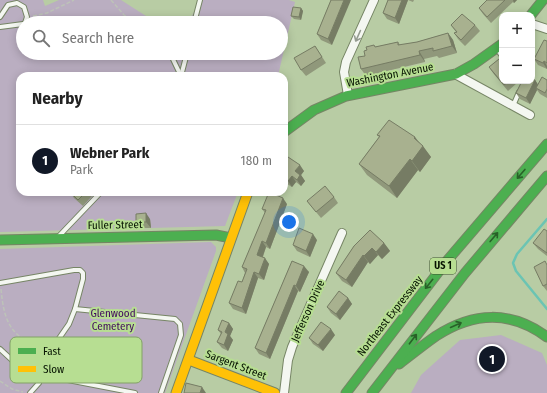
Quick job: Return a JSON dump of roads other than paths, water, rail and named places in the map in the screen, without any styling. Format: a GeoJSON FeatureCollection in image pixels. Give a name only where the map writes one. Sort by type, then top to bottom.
{"type":"FeatureCollection","features":[{"type":"Feature","properties":{"kind":"main road"},"geometry":{"type":"LineString","coordinates":[[533,12],[543,0]]}},
{"type":"Feature","properties":{"kind":"main road","name":"Washington Avenue"},"geometry":{"type":"LineString","coordinates":[[288,128],[302,116],[316,108],[348,95],[455,74],[474,65],[499,50]]}},
{"type":"Feature","properties":{"kind":"main road","name":"Northeast Expressway"},"geometry":{"type":"LineString","coordinates":[[346,393],[446,262],[547,144]]}},
{"type":"Feature","properties":{"kind":"main road","name":"US 1"},"geometry":{"type":"LineString","coordinates":[[372,393],[461,278],[547,176]]}},
{"type":"Feature","properties":{"kind":"main road"},"geometry":{"type":"LineString","coordinates":[[176,393],[247,196]]}},
{"type":"Feature","properties":{"kind":"main road","name":"Fuller Street"},"geometry":{"type":"LineString","coordinates":[[0,240],[216,235],[231,238]]}},
{"type":"Feature","properties":{"kind":"main road"},"geometry":{"type":"LineString","coordinates":[[389,370],[445,330],[463,322],[481,317],[500,316],[519,320],[537,329],[547,337]]}},
{"type":"Feature","properties":{"kind":"main road","name":"Sargent Street"},"geometry":{"type":"LineString","coordinates":[[189,360],[274,393]]}},
{"type":"Feature","properties":{"kind":"street"},"geometry":{"type":"LineString","coordinates":[[348,95],[344,72],[346,62],[374,0]]}},
{"type":"Feature","properties":{"kind":"street"},"geometry":{"type":"LineString","coordinates":[[535,25],[547,29]]}},
{"type":"Feature","properties":{"kind":"street"},"geometry":{"type":"LineString","coordinates":[[455,74],[530,115]]}},
{"type":"Feature","properties":{"kind":"street","name":"Jefferson Drive"},"geometry":{"type":"LineString","coordinates":[[284,393],[292,347],[342,233]]}},
{"type":"Feature","properties":{"kind":"lane"},"geometry":{"type":"LineString","coordinates":[[196,16],[200,0]]}},
{"type":"Feature","properties":{"kind":"lane"},"geometry":{"type":"LineString","coordinates":[[0,17],[5,8],[12,3],[21,5],[26,16]]}},
{"type":"Feature","properties":{"kind":"lane"},"geometry":{"type":"LineString","coordinates":[[0,28],[16,25]]}},
{"type":"Feature","properties":{"kind":"lane"},"geometry":{"type":"LineString","coordinates":[[173,60],[179,72]]}},
{"type":"Feature","properties":{"kind":"lane"},"geometry":{"type":"LineString","coordinates":[[182,72],[185,60]]}},
{"type":"Feature","properties":{"kind":"lane"},"geometry":{"type":"LineString","coordinates":[[512,106],[523,84]]}},
{"type":"Feature","properties":{"kind":"lane"},"geometry":{"type":"LineString","coordinates":[[58,238],[97,196]]}},
{"type":"Feature","properties":{"kind":"lane"},"geometry":{"type":"LineString","coordinates":[[0,283],[80,270],[83,272],[83,279],[75,309],[69,324],[60,337]]}},
{"type":"Feature","properties":{"kind":"lane"},"geometry":{"type":"LineString","coordinates":[[75,309],[175,319],[180,324],[181,334],[161,393]]}},
{"type":"Feature","properties":{"kind":"lane"},"geometry":{"type":"LineString","coordinates":[[0,349],[10,358]]}},
{"type":"Feature","properties":{"kind":"lane"},"geometry":{"type":"LineString","coordinates":[[29,393],[39,383]]}},
{"type":"Feature","properties":{"kind":"lane"},"geometry":{"type":"LineString","coordinates":[[83,383],[135,393]]}},
{"type":"Feature","properties":{"kind":"waterway"},"geometry":{"type":"LineString","coordinates":[[547,219],[517,254],[513,263],[516,271],[547,309]]}},
{"type":"Feature","properties":{"kind":"place","name":"Webner Park"},"geometry":{"type":"Point","coordinates":[492,359]}},
{"type":"Feature","properties":{"kind":"park label","name":"Glenwood Cemetery"},"geometry":{"type":"Point","coordinates":[113,319]}}]}
